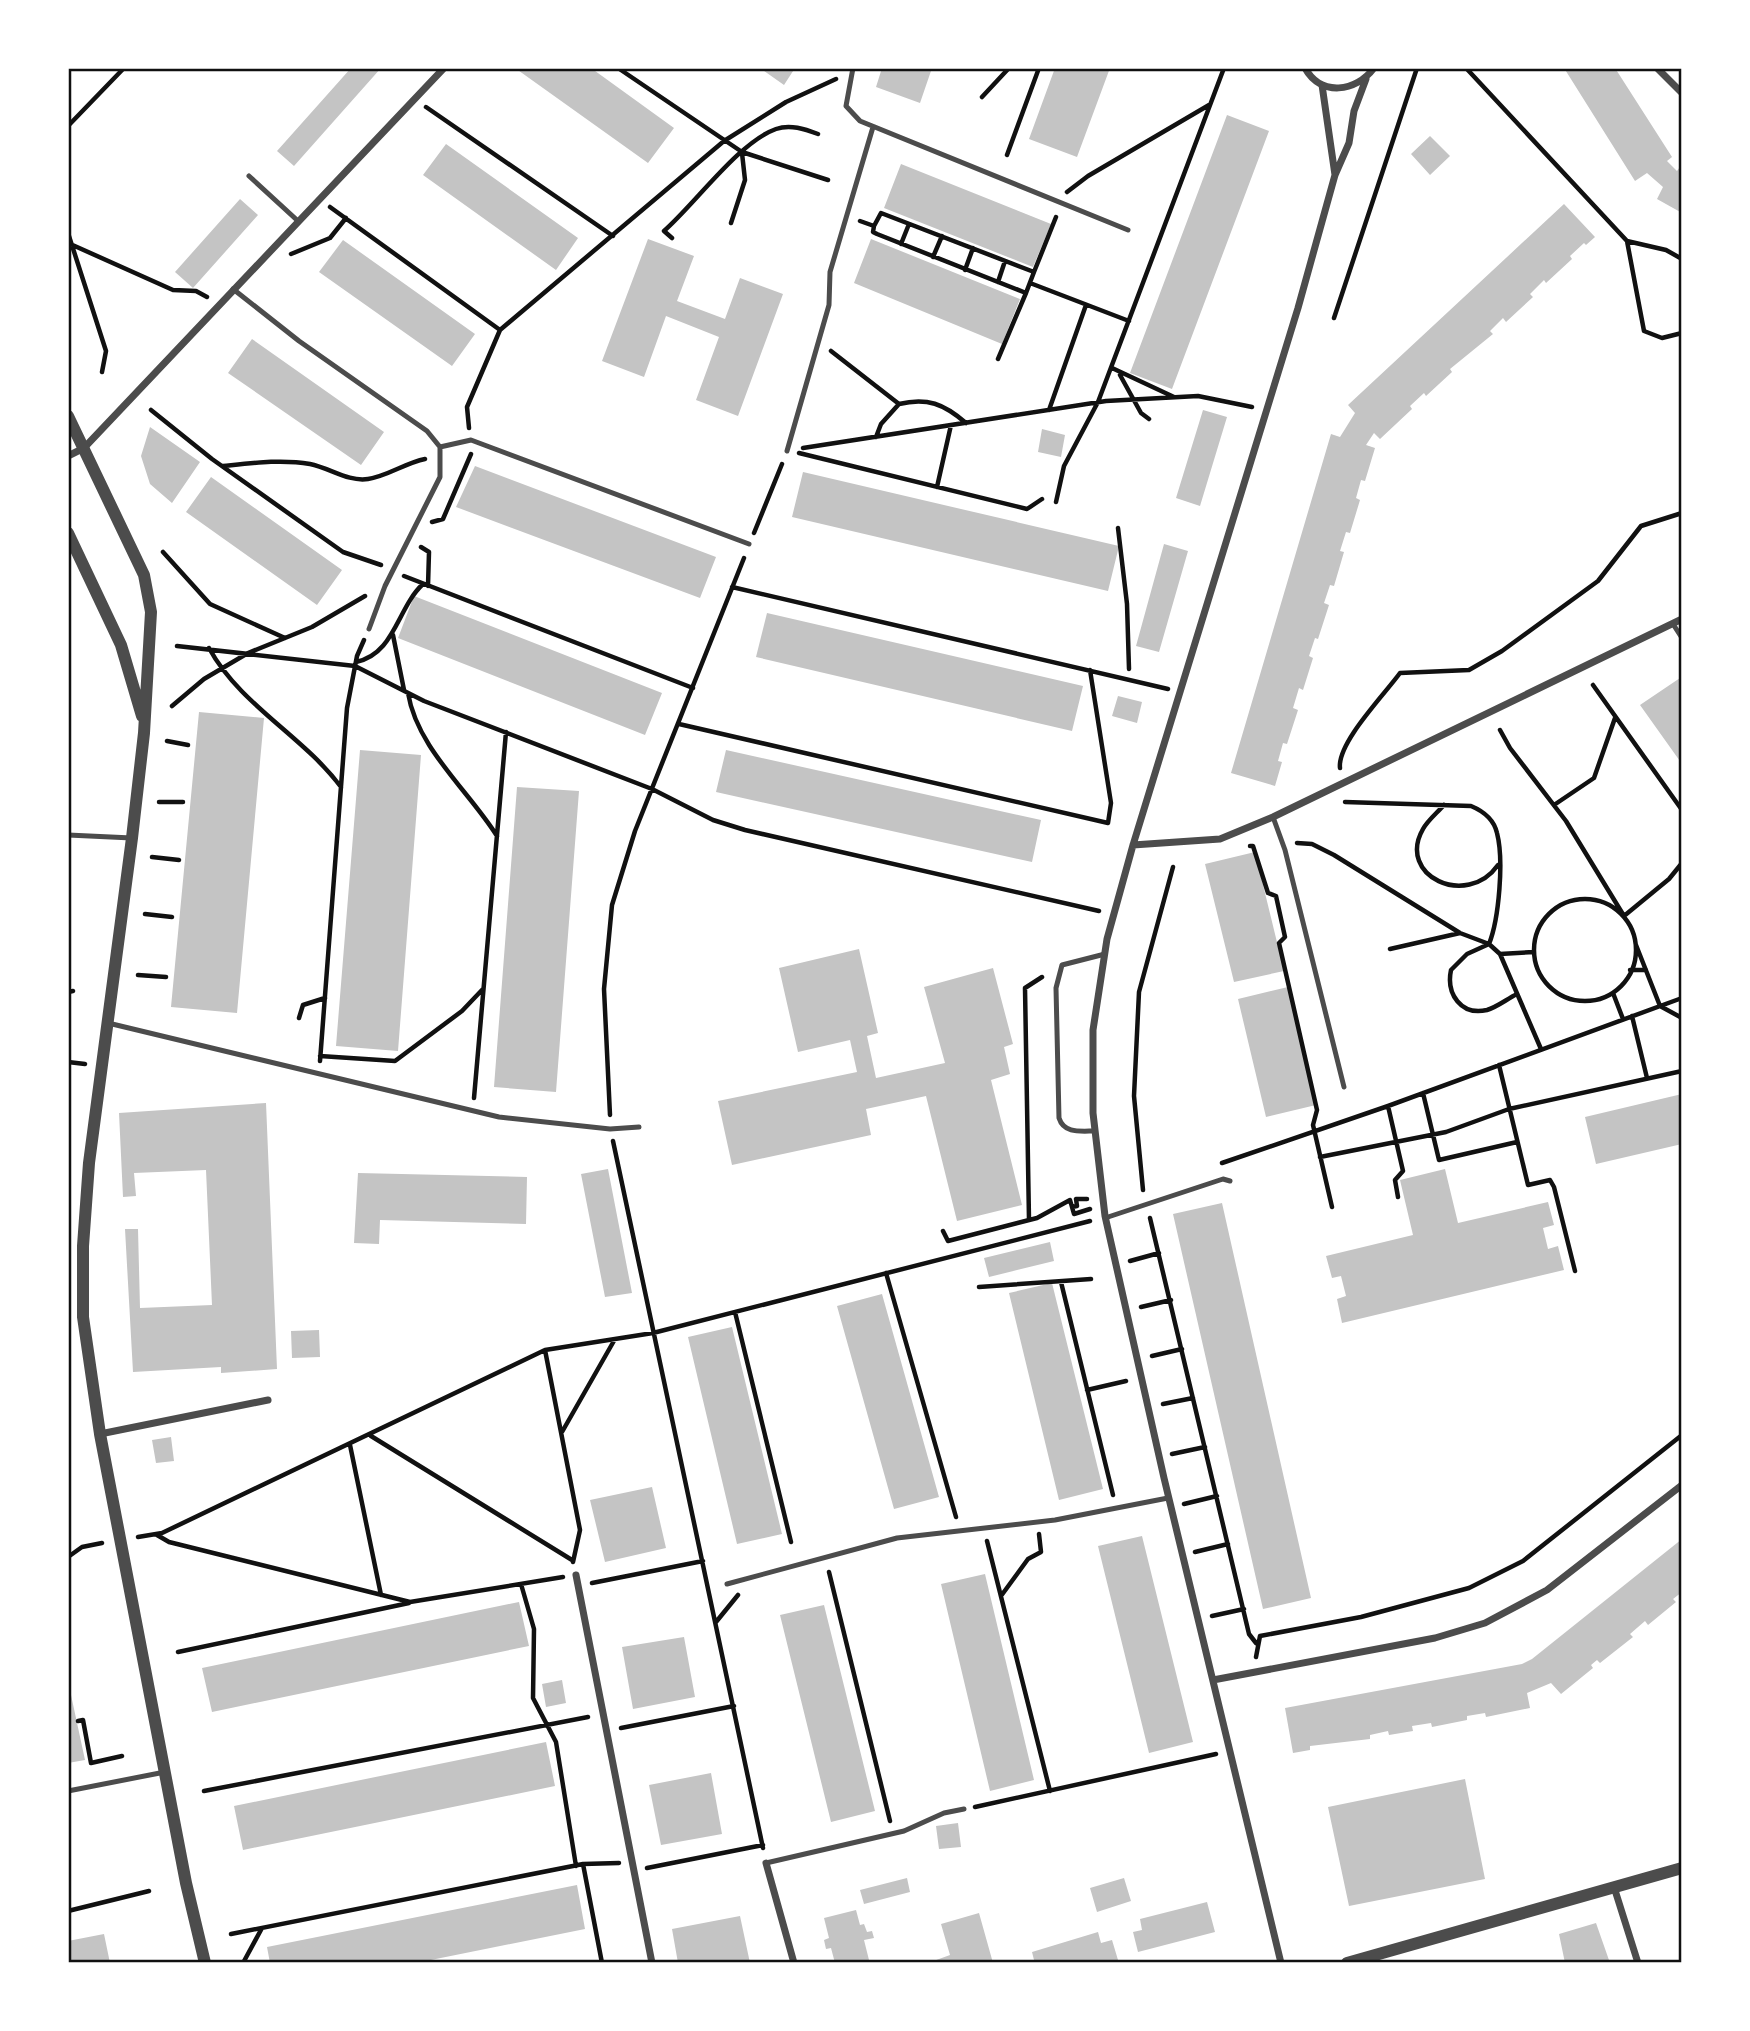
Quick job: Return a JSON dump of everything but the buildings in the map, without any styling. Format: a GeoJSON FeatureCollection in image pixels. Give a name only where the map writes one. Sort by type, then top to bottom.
{"type":"FeatureCollection","features":[{"type":"Feature","properties":{"kind":"street"},"geometry":{"type":"LineString","coordinates":[[68,456],[84,448],[317,199],[444,68]]}},
{"type":"Feature","properties":{"kind":"street"},"geometry":{"type":"LineString","coordinates":[[1305,68],[1322,85],[1337,89],[1352,87],[1366,79]]}},
{"type":"Feature","properties":{"kind":"street"},"geometry":{"type":"LineString","coordinates":[[1281,1963],[1168,1498],[1105,1218],[1095,1131],[1093,1030],[1105,954],[1133,845],[1298,307],[1335,175],[1349,143],[1354,111],[1366,79],[1374,68]]}},
{"type":"Feature","properties":{"kind":"street"},"geometry":{"type":"LineString","coordinates":[[1657,68],[1682,93]]}},
{"type":"Feature","properties":{"kind":"street"},"geometry":{"type":"LineString","coordinates":[[1322,85],[1335,175]]}},
{"type":"Feature","properties":{"kind":"street"},"geometry":{"type":"LineString","coordinates":[[68,416],[144,576],[151,612],[144,723],[132,838],[89,1163],[82,1275],[86,1351],[100,1434],[205,1963]]}},
{"type":"Feature","properties":{"kind":"street"},"geometry":{"type":"LineString","coordinates":[[68,533],[121,645],[144,723]]}},
{"type":"Feature","properties":{"kind":"street"},"geometry":{"type":"LineString","coordinates":[[1133,845],[1220,839],[1273,817],[1682,619]]}},
{"type":"Feature","properties":{"kind":"street"},"geometry":{"type":"LineString","coordinates":[[100,1434],[268,1400]]}},
{"type":"Feature","properties":{"kind":"street"},"geometry":{"type":"LineString","coordinates":[[1213,1680],[1436,1638],[1485,1623],[1547,1591],[1682,1485]]}},
{"type":"Feature","properties":{"kind":"street"},"geometry":{"type":"LineString","coordinates":[[576,1575],[652,1963]]}},
{"type":"Feature","properties":{"kind":"street"},"geometry":{"type":"LineString","coordinates":[[766,1863],[794,1963]]}},
{"type":"Feature","properties":{"kind":"street"},"geometry":{"type":"LineString","coordinates":[[1347,1963],[1370,1960],[1682,1868]]}},
{"type":"Feature","properties":{"kind":"street"},"geometry":{"type":"LineString","coordinates":[[1615,1887],[1638,1963]]}},
{"type":"Feature","properties":{"kind":"lane"},"geometry":{"type":"LineString","coordinates":[[853,68],[846,106],[860,121],[1128,230]]}},
{"type":"Feature","properties":{"kind":"lane"},"geometry":{"type":"LineString","coordinates":[[788,449],[829,305],[830,272],[873,127]]}},
{"type":"Feature","properties":{"kind":"lane"},"geometry":{"type":"LineString","coordinates":[[249,176],[298,220]]}},
{"type":"Feature","properties":{"kind":"lane"},"geometry":{"type":"LineString","coordinates":[[233,289],[299,341],[427,431],[440,447],[440,477],[383,592],[369,629]]}},
{"type":"Feature","properties":{"kind":"lane"},"geometry":{"type":"LineString","coordinates":[[440,447],[471,440],[750,544]]}},
{"type":"Feature","properties":{"kind":"lane"},"geometry":{"type":"LineString","coordinates":[[1673,624],[1682,638]]}},
{"type":"Feature","properties":{"kind":"lane"},"geometry":{"type":"LineString","coordinates":[[1273,817],[1292,877],[1344,1087]]}},
{"type":"Feature","properties":{"kind":"lane"},"geometry":{"type":"LineString","coordinates":[[68,835],[132,838]]}},
{"type":"Feature","properties":{"kind":"lane"},"geometry":{"type":"LineString","coordinates":[[1095,1131],[1069,1130],[1060,1124],[1056,988],[1062,965],[1105,954]]}},
{"type":"Feature","properties":{"kind":"lane"},"geometry":{"type":"LineString","coordinates":[[107,1023],[499,1117],[610,1129],[639,1127]]}},
{"type":"Feature","properties":{"kind":"lane"},"geometry":{"type":"LineString","coordinates":[[1105,1218],[1223,1180],[1230,1181]]}},
{"type":"Feature","properties":{"kind":"lane"},"geometry":{"type":"LineString","coordinates":[[727,1584],[897,1538],[1055,1520],[1168,1498]]}},
{"type":"Feature","properties":{"kind":"lane"},"geometry":{"type":"LineString","coordinates":[[68,1791],[165,1772]]}},
{"type":"Feature","properties":{"kind":"lane"},"geometry":{"type":"LineString","coordinates":[[766,1863],[893,1833],[964,1809]]}},
{"type":"Feature","properties":{"kind":"path"},"geometry":{"type":"LineString","coordinates":[[68,126],[124,68]]}},
{"type":"Feature","properties":{"kind":"path"},"geometry":{"type":"LineString","coordinates":[[618,68],[742,152],[828,180]]}},
{"type":"Feature","properties":{"kind":"path"},"geometry":{"type":"LineString","coordinates":[[982,97],[1009,68]]}},
{"type":"Feature","properties":{"kind":"path"},"geometry":{"type":"LineString","coordinates":[[1007,155],[1039,68]]}},
{"type":"Feature","properties":{"kind":"path"},"geometry":{"type":"LineString","coordinates":[[1056,502],[1063,466],[1098,402],[1112,368],[1224,68]]}},
{"type":"Feature","properties":{"kind":"path"},"geometry":{"type":"LineString","coordinates":[[1334,318],[1417,68]]}},
{"type":"Feature","properties":{"kind":"path"},"geometry":{"type":"LineString","coordinates":[[1466,68],[1627,241],[1644,331],[1662,338],[1682,333]]}},
{"type":"Feature","properties":{"kind":"path"},"geometry":{"type":"LineString","coordinates":[[471,440],[467,407],[500,330],[724,141],[786,102],[840,78]]}},
{"type":"Feature","properties":{"kind":"path"},"geometry":{"type":"LineString","coordinates":[[415,97],[612,236]]}},
{"type":"Feature","properties":{"kind":"path"},"geometry":{"type":"LineString","coordinates":[[998,359],[1030,283],[1058,202],[1087,176],[1210,104]]}},
{"type":"Feature","properties":{"kind":"path"},"geometry":{"type":"LineString","coordinates":[[672,238],[664,231],[742,152],[776,129],[794,127],[818,134]]}},
{"type":"Feature","properties":{"kind":"path"},"geometry":{"type":"LineString","coordinates":[[731,223],[746,180],[742,152]]}},
{"type":"Feature","properties":{"kind":"path"},"geometry":{"type":"LineString","coordinates":[[317,199],[500,330]]}},
{"type":"Feature","properties":{"kind":"path"},"geometry":{"type":"LineString","coordinates":[[1026,293],[873,232],[874,226],[881,213],[1034,272]]}},
{"type":"Feature","properties":{"kind":"path"},"geometry":{"type":"LineString","coordinates":[[847,216],[874,226]]}},
{"type":"Feature","properties":{"kind":"path"},"geometry":{"type":"LineString","coordinates":[[283,257],[330,238],[345,218]]}},
{"type":"Feature","properties":{"kind":"path"},"geometry":{"type":"LineString","coordinates":[[901,244],[909,223]]}},
{"type":"Feature","properties":{"kind":"path"},"geometry":{"type":"LineString","coordinates":[[68,233],[69,243],[106,351],[102,372]]}},
{"type":"Feature","properties":{"kind":"path"},"geometry":{"type":"LineString","coordinates":[[933,257],[942,236]]}},
{"type":"Feature","properties":{"kind":"path"},"geometry":{"type":"LineString","coordinates":[[1627,241],[1666,250],[1682,259]]}},
{"type":"Feature","properties":{"kind":"path"},"geometry":{"type":"LineString","coordinates":[[69,243],[173,290],[195,292],[221,302]]}},
{"type":"Feature","properties":{"kind":"path"},"geometry":{"type":"LineString","coordinates":[[965,270],[973,248]]}},
{"type":"Feature","properties":{"kind":"path"},"geometry":{"type":"LineString","coordinates":[[998,282],[1005,261]]}},
{"type":"Feature","properties":{"kind":"path"},"geometry":{"type":"LineString","coordinates":[[1030,283],[1129,321]]}},
{"type":"Feature","properties":{"kind":"path"},"geometry":{"type":"LineString","coordinates":[[1049,410],[1086,304]]}},
{"type":"Feature","properties":{"kind":"path"},"geometry":{"type":"LineString","coordinates":[[819,342],[899,404]]}},
{"type":"Feature","properties":{"kind":"path"},"geometry":{"type":"LineString","coordinates":[[1112,368],[1120,374],[1175,397]]}},
{"type":"Feature","properties":{"kind":"path"},"geometry":{"type":"LineString","coordinates":[[1120,374],[1132,400],[1149,419]]}},
{"type":"Feature","properties":{"kind":"path"},"geometry":{"type":"LineString","coordinates":[[788,449],[1098,402],[1198,396],[1252,407]]}},
{"type":"Feature","properties":{"kind":"path"},"geometry":{"type":"LineString","coordinates":[[876,437],[881,424],[899,404],[915,400],[932,401],[949,408],[966,423]]}},
{"type":"Feature","properties":{"kind":"path"},"geometry":{"type":"LineString","coordinates":[[151,410],[222,466],[343,552],[394,569],[425,585],[693,688]]}},
{"type":"Feature","properties":{"kind":"path"},"geometry":{"type":"LineString","coordinates":[[937,487],[951,425]]}},
{"type":"Feature","properties":{"kind":"path"},"geometry":{"type":"LineString","coordinates":[[788,449],[1027,509],[1042,499]]}},
{"type":"Feature","properties":{"kind":"path"},"geometry":{"type":"LineString","coordinates":[[766,1863],[610,1129],[604,1025],[608,928],[619,877],[788,449]]}},
{"type":"Feature","properties":{"kind":"path"},"geometry":{"type":"LineString","coordinates":[[222,466],[295,462],[352,478],[369,479],[399,465],[427,459]]}},
{"type":"Feature","properties":{"kind":"path"},"geometry":{"type":"LineString","coordinates":[[1342,783],[1339,760],[1345,746],[1400,673],[1469,670],[1502,651],[1598,580],[1641,526],[1682,513]]}},
{"type":"Feature","properties":{"kind":"path"},"geometry":{"type":"LineString","coordinates":[[1118,528],[1127,604],[1129,669]]}},
{"type":"Feature","properties":{"kind":"path"},"geometry":{"type":"LineString","coordinates":[[355,664],[367,659],[393,635],[407,601],[425,585],[429,552],[408,540]]}},
{"type":"Feature","properties":{"kind":"path"},"geometry":{"type":"LineString","coordinates":[[163,552],[211,604],[285,638]]}},
{"type":"Feature","properties":{"kind":"path"},"geometry":{"type":"LineString","coordinates":[[732,587],[1178,692]]}},
{"type":"Feature","properties":{"kind":"path"},"geometry":{"type":"LineString","coordinates":[[172,706],[204,679],[248,653],[312,627],[362,597],[383,592]]}},
{"type":"Feature","properties":{"kind":"path"},"geometry":{"type":"LineString","coordinates":[[369,629],[355,664],[347,708],[320,1059],[395,1061],[462,1011],[484,988]]}},
{"type":"Feature","properties":{"kind":"path"},"geometry":{"type":"LineString","coordinates":[[393,635],[410,708],[429,741],[497,837]]}},
{"type":"Feature","properties":{"kind":"path"},"geometry":{"type":"LineString","coordinates":[[177,646],[209,647],[355,664],[406,691],[652,789],[713,820],[745,830],[1114,914]]}},
{"type":"Feature","properties":{"kind":"path"},"geometry":{"type":"LineString","coordinates":[[209,647],[222,669],[263,712],[324,765],[341,787]]}},
{"type":"Feature","properties":{"kind":"path"},"geometry":{"type":"LineString","coordinates":[[679,724],[1108,823],[1111,803],[1090,670]]}},
{"type":"Feature","properties":{"kind":"path"},"geometry":{"type":"LineString","coordinates":[[1593,685],[1682,810]]}},
{"type":"Feature","properties":{"kind":"path"},"geometry":{"type":"LineString","coordinates":[[1554,805],[1594,778],[1615,718]]}},
{"type":"Feature","properties":{"kind":"path"},"geometry":{"type":"LineString","coordinates":[[1500,730],[1510,748],[1554,805],[1609,890],[1636,944],[1660,1006],[1682,1018]]}},
{"type":"Feature","properties":{"kind":"path"},"geometry":{"type":"LineString","coordinates":[[472,1111],[506,733]]}},
{"type":"Feature","properties":{"kind":"path"},"geometry":{"type":"LineString","coordinates":[[167,741],[188,745]]}},
{"type":"Feature","properties":{"kind":"path"},"geometry":{"type":"LineString","coordinates":[[159,802],[183,802]]}},
{"type":"Feature","properties":{"kind":"path"},"geometry":{"type":"LineString","coordinates":[[1345,802],[1471,806],[1482,811],[1492,822],[1497,833],[1499,864],[1497,926],[1489,944],[1467,954],[1451,970],[1450,989],[1460,1006],[1479,1011],[1490,1009],[1517,994]]}},
{"type":"Feature","properties":{"kind":"path"},"geometry":{"type":"LineString","coordinates":[[1445,805],[1423,829],[1418,841],[1418,853],[1425,871],[1432,878],[1454,887],[1468,887],[1487,878],[1499,864]]}},
{"type":"Feature","properties":{"kind":"path"},"geometry":{"type":"LineString","coordinates":[[1295,843],[1312,844],[1334,855],[1460,933],[1489,944],[1500,954],[1541,1049]]}},
{"type":"Feature","properties":{"kind":"path"},"geometry":{"type":"LineString","coordinates":[[1247,847],[1253,846],[1268,893],[1276,896],[1286,937],[1279,943],[1317,1110],[1315,1131],[1332,1207]]}},
{"type":"Feature","properties":{"kind":"path"},"geometry":{"type":"LineString","coordinates":[[152,858],[179,860]]}},
{"type":"Feature","properties":{"kind":"path"},"geometry":{"type":"LineString","coordinates":[[1623,916],[1669,879],[1682,863]]}},
{"type":"Feature","properties":{"kind":"path"},"geometry":{"type":"LineString","coordinates":[[1173,867],[1139,992],[1135,1096],[1142,1187],[1250,1634],[1256,1643]]}},
{"type":"Feature","properties":{"kind":"path"},"geometry":{"type":"LineString","coordinates":[[1487,878],[1498,884]]}},
{"type":"Feature","properties":{"kind":"path"},"geometry":{"type":"LineString","coordinates":[[1596,900],[1609,890]]}},
{"type":"Feature","properties":{"kind":"path"},"geometry":{"type":"LineString","coordinates":[[1623,916],[1596,900],[1569,901],[1547,916],[1535,939],[1534,952],[1544,981],[1562,995],[1584,1001],[1613,993],[1630,970],[1636,944]]}},
{"type":"Feature","properties":{"kind":"path"},"geometry":{"type":"LineString","coordinates":[[145,914],[172,917]]}},
{"type":"Feature","properties":{"kind":"path"},"geometry":{"type":"LineString","coordinates":[[1390,949],[1460,933]]}},
{"type":"Feature","properties":{"kind":"path"},"geometry":{"type":"LineString","coordinates":[[1500,954],[1534,952]]}},
{"type":"Feature","properties":{"kind":"path"},"geometry":{"type":"LineString","coordinates":[[1630,970],[1646,970]]}},
{"type":"Feature","properties":{"kind":"path"},"geometry":{"type":"LineString","coordinates":[[1029,1220],[1025,988],[1044,973]]}},
{"type":"Feature","properties":{"kind":"path"},"geometry":{"type":"LineString","coordinates":[[138,975],[166,977]]}},
{"type":"Feature","properties":{"kind":"path"},"geometry":{"type":"LineString","coordinates":[[1613,993],[1623,1020]]}},
{"type":"Feature","properties":{"kind":"path"},"geometry":{"type":"LineString","coordinates":[[299,1018],[303,1005],[325,998]]}},
{"type":"Feature","properties":{"kind":"path"},"geometry":{"type":"LineString","coordinates":[[1213,1166],[1388,1106],[1682,998]]}},
{"type":"Feature","properties":{"kind":"path"},"geometry":{"type":"LineString","coordinates":[[1632,1016],[1647,1078]]}},
{"type":"Feature","properties":{"kind":"path"},"geometry":{"type":"LineString","coordinates":[[68,1062],[85,1064]]}},
{"type":"Feature","properties":{"kind":"path"},"geometry":{"type":"LineString","coordinates":[[1499,1065],[1528,1185],[1550,1180],[1554,1187],[1575,1271]]}},
{"type":"Feature","properties":{"kind":"path"},"geometry":{"type":"LineString","coordinates":[[1320,1157],[1431,1135],[1509,1109],[1572,1098],[1682,1071]]}},
{"type":"Feature","properties":{"kind":"path"},"geometry":{"type":"LineString","coordinates":[[1423,1093],[1439,1160],[1517,1142]]}},
{"type":"Feature","properties":{"kind":"path"},"geometry":{"type":"LineString","coordinates":[[1388,1106],[1403,1171],[1395,1180],[1398,1197]]}},
{"type":"Feature","properties":{"kind":"path"},"geometry":{"type":"LineString","coordinates":[[1133,1190],[1151,1186]]}},
{"type":"Feature","properties":{"kind":"path"},"geometry":{"type":"LineString","coordinates":[[137,1537],[155,1534],[371,1435],[545,1350],[653,1333],[1090,1221],[1090,1209],[1085,1197],[1076,1199],[1077,1206],[1072,1207]]}},
{"type":"Feature","properties":{"kind":"path"},"geometry":{"type":"LineString","coordinates":[[943,1230],[948,1241],[1029,1220],[1070,1200],[1074,1214],[1090,1209]]}},
{"type":"Feature","properties":{"kind":"path"},"geometry":{"type":"LineString","coordinates":[[1115,1265],[1159,1253]]}},
{"type":"Feature","properties":{"kind":"path"},"geometry":{"type":"LineString","coordinates":[[886,1273],[962,1531]]}},
{"type":"Feature","properties":{"kind":"path"},"geometry":{"type":"LineString","coordinates":[[979,1287],[1091,1279]]}},
{"type":"Feature","properties":{"kind":"path"},"geometry":{"type":"LineString","coordinates":[[1060,1282],[1113,1498]]}},
{"type":"Feature","properties":{"kind":"path"},"geometry":{"type":"LineString","coordinates":[[1126,1310],[1171,1300]]}},
{"type":"Feature","properties":{"kind":"path"},"geometry":{"type":"LineString","coordinates":[[735,1311],[790,1542]]}},
{"type":"Feature","properties":{"kind":"path"},"geometry":{"type":"LineString","coordinates":[[561,1435],[615,1339]]}},
{"type":"Feature","properties":{"kind":"path"},"geometry":{"type":"LineString","coordinates":[[1137,1360],[1182,1349]]}},
{"type":"Feature","properties":{"kind":"path"},"geometry":{"type":"LineString","coordinates":[[178,1652],[410,1602],[576,1575],[573,1560],[579,1530],[545,1350]]}},
{"type":"Feature","properties":{"kind":"path"},"geometry":{"type":"LineString","coordinates":[[1087,1390],[1126,1381]]}},
{"type":"Feature","properties":{"kind":"path"},"geometry":{"type":"LineString","coordinates":[[1148,1408],[1194,1398]]}},
{"type":"Feature","properties":{"kind":"path"},"geometry":{"type":"LineString","coordinates":[[371,1435],[573,1560]]}},
{"type":"Feature","properties":{"kind":"path"},"geometry":{"type":"LineString","coordinates":[[1256,1660],[1256,1643],[1260,1636],[1361,1617],[1469,1588],[1524,1560],[1682,1435]]}},
{"type":"Feature","properties":{"kind":"path"},"geometry":{"type":"LineString","coordinates":[[349,1445],[381,1596]]}},
{"type":"Feature","properties":{"kind":"path"},"geometry":{"type":"LineString","coordinates":[[1159,1458],[1205,1447]]}},
{"type":"Feature","properties":{"kind":"path"},"geometry":{"type":"LineString","coordinates":[[1171,1507],[1217,1496]]}},
{"type":"Feature","properties":{"kind":"path"},"geometry":{"type":"LineString","coordinates":[[980,1528],[987,1539],[1050,1791]]}},
{"type":"Feature","properties":{"kind":"path"},"geometry":{"type":"LineString","coordinates":[[1001,1597],[1028,1559],[1041,1552],[1038,1533]]}},
{"type":"Feature","properties":{"kind":"path"},"geometry":{"type":"LineString","coordinates":[[155,1534],[169,1542],[410,1602]]}},
{"type":"Feature","properties":{"kind":"path"},"geometry":{"type":"LineString","coordinates":[[68,1557],[82,1547],[104,1543]]}},
{"type":"Feature","properties":{"kind":"path"},"geometry":{"type":"LineString","coordinates":[[1182,1555],[1228,1545]]}},
{"type":"Feature","properties":{"kind":"path"},"geometry":{"type":"LineString","coordinates":[[825,1557],[893,1833]]}},
{"type":"Feature","properties":{"kind":"path"},"geometry":{"type":"LineString","coordinates":[[578,1586],[703,1561]]}},
{"type":"Feature","properties":{"kind":"path"},"geometry":{"type":"LineString","coordinates":[[716,1622],[735,1603],[746,1579]]}},
{"type":"Feature","properties":{"kind":"path"},"geometry":{"type":"LineString","coordinates":[[520,1584],[534,1629],[533,1698],[556,1742],[576,1866]]}},
{"type":"Feature","properties":{"kind":"path"},"geometry":{"type":"LineString","coordinates":[[1211,1616],[1244,1609]]}},
{"type":"Feature","properties":{"kind":"path"},"geometry":{"type":"LineString","coordinates":[[607,1731],[734,1706]]}},
{"type":"Feature","properties":{"kind":"path"},"geometry":{"type":"LineString","coordinates":[[204,1791],[603,1715]]}},
{"type":"Feature","properties":{"kind":"path"},"geometry":{"type":"LineString","coordinates":[[78,1721],[83,1720],[91,1763],[122,1756]]}},
{"type":"Feature","properties":{"kind":"path"},"geometry":{"type":"LineString","coordinates":[[964,1809],[1230,1751]]}},
{"type":"Feature","properties":{"kind":"path"},"geometry":{"type":"LineString","coordinates":[[634,1871],[762,1844]]}},
{"type":"Feature","properties":{"kind":"path"},"geometry":{"type":"LineString","coordinates":[[231,1934],[583,1864],[632,1862]]}},
{"type":"Feature","properties":{"kind":"path"},"geometry":{"type":"LineString","coordinates":[[583,1864],[601,1963]]}},
{"type":"Feature","properties":{"kind":"path"},"geometry":{"type":"LineString","coordinates":[[68,1911],[149,1891]]}},
{"type":"Feature","properties":{"kind":"path"},"geometry":{"type":"LineString","coordinates":[[243,1963],[263,1928]]}}]}
